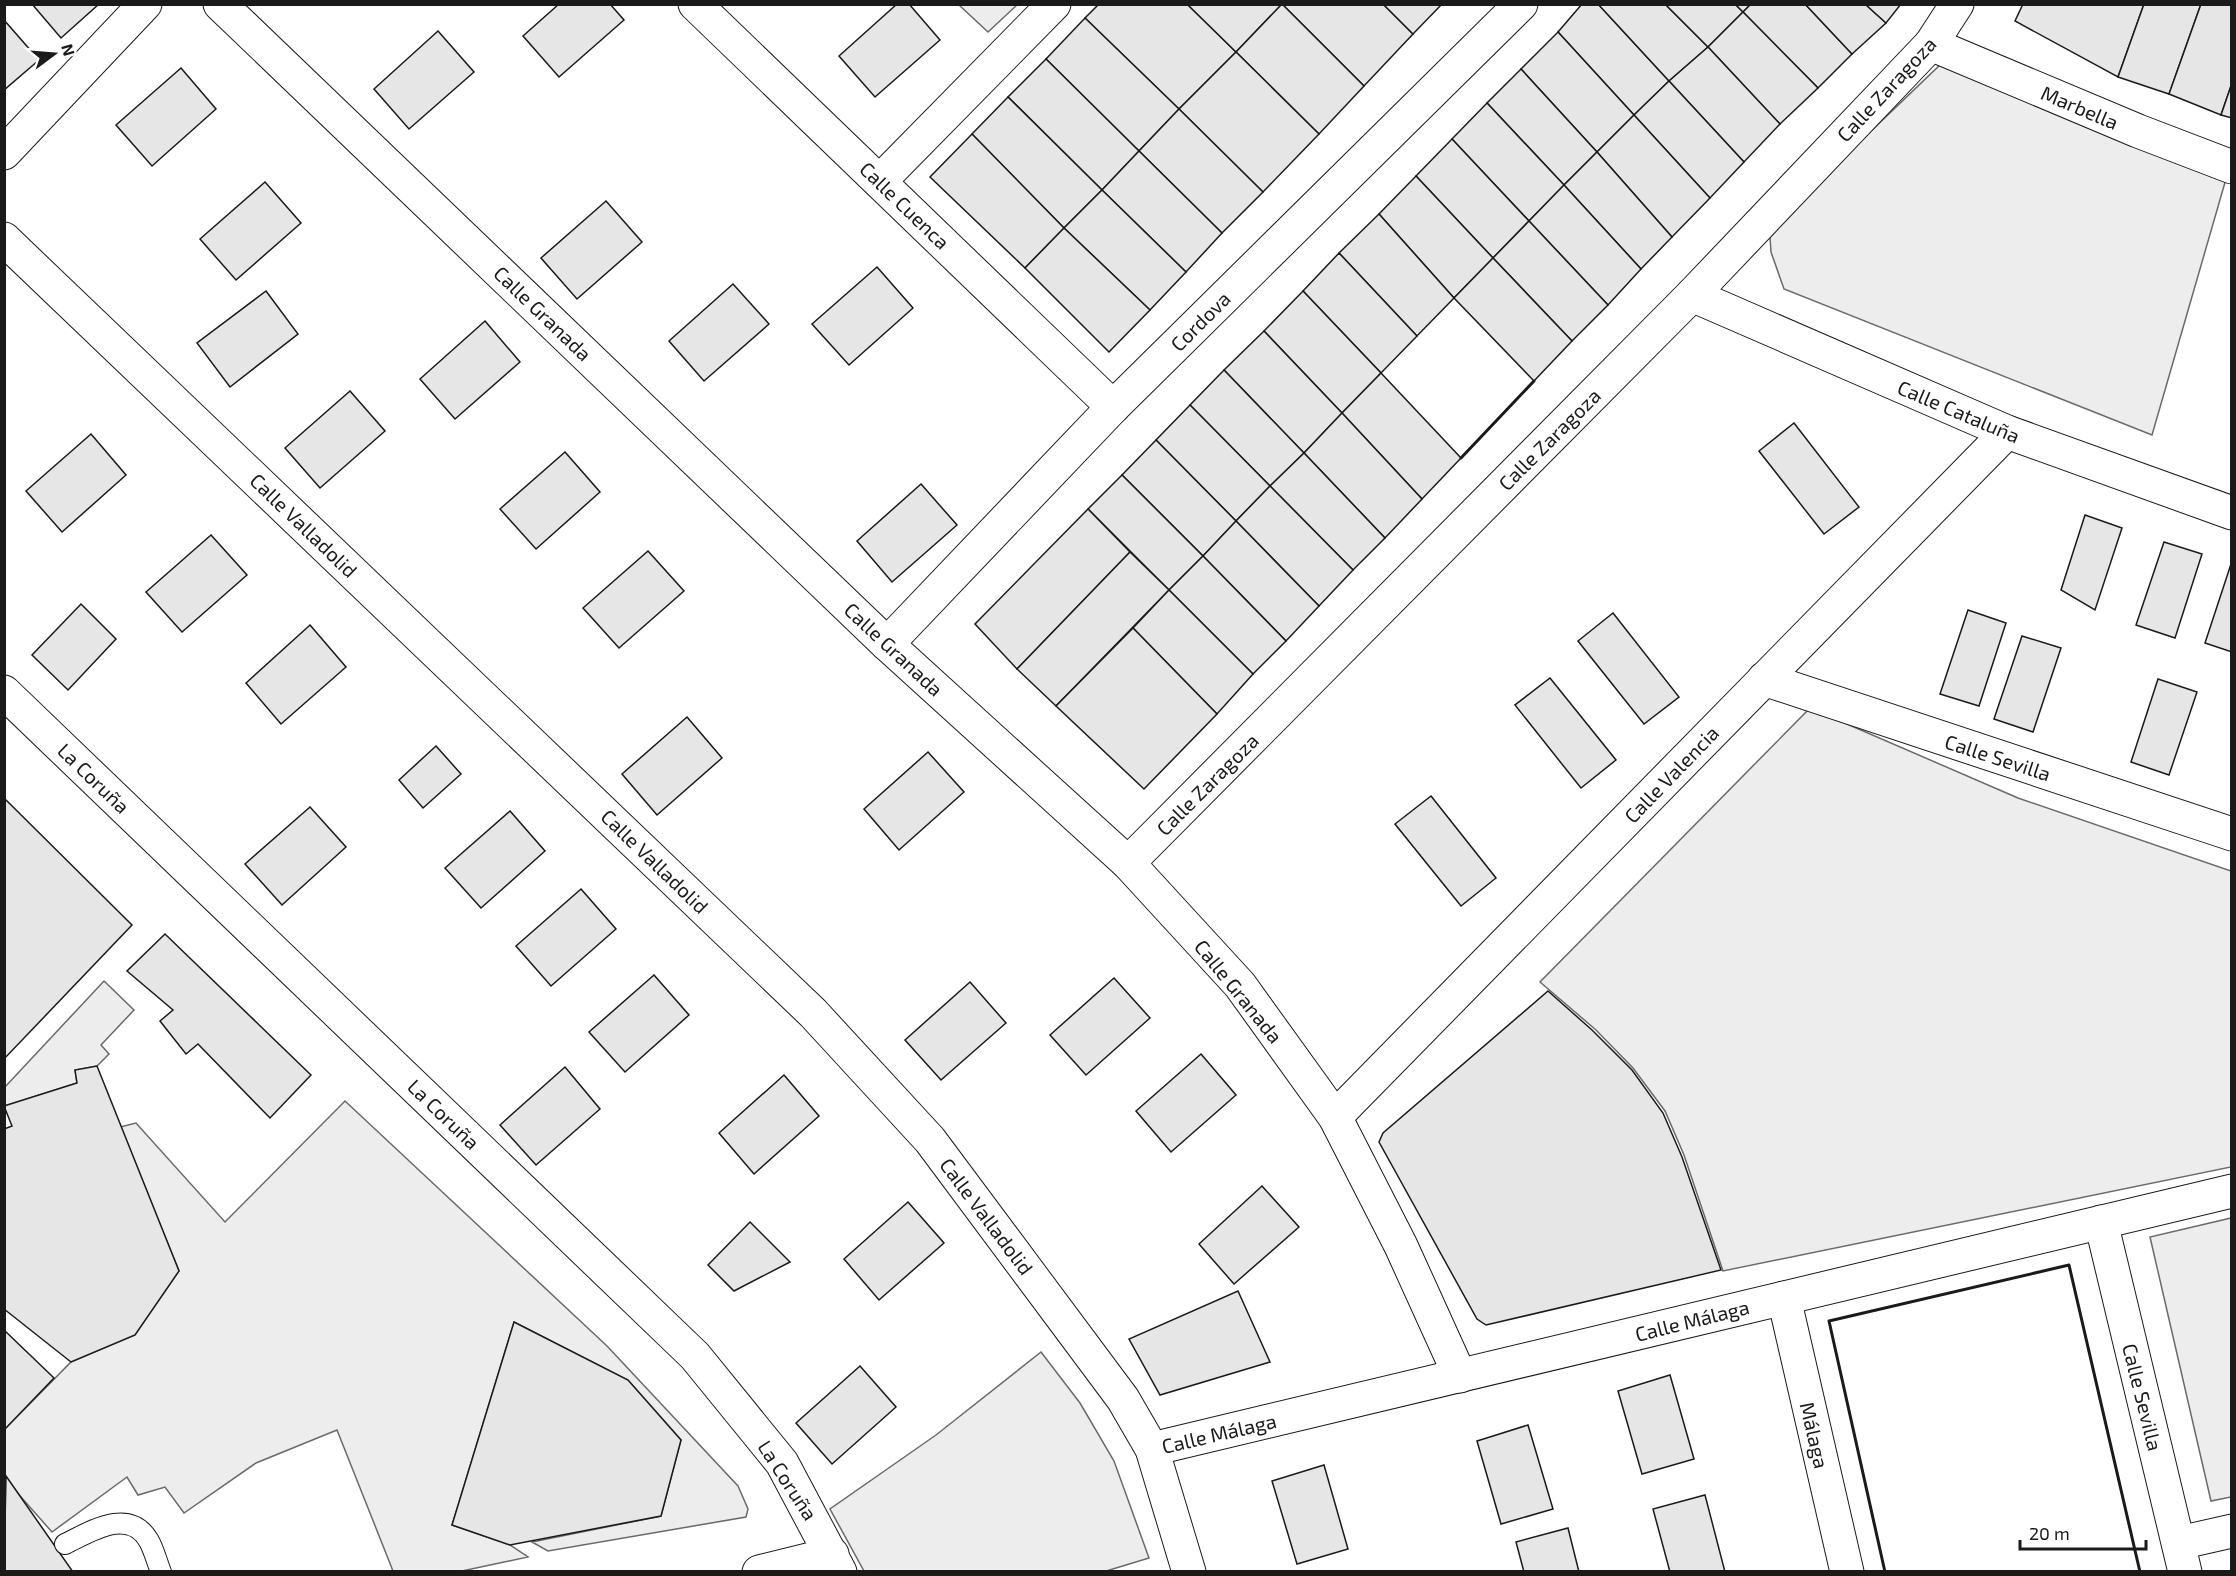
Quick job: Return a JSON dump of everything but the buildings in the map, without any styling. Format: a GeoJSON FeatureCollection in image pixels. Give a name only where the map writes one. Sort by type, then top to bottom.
{"type":"FeatureCollection","features":[{"type":"Feature","properties":{"kind":"street"},"geometry":{"type":"LineString","coordinates":[[4,153],[145,4]]}},
{"type":"Feature","properties":{"kind":"street","name":"Calle Granada"},"geometry":{"type":"LineString","coordinates":[[220,4],[887,644],[1128,863],[1240,985],[1335,1117],[1401,1246],[1460,1376]]}},
{"type":"Feature","properties":{"kind":"street","name":"Calle Cuenca"},"geometry":{"type":"LineString","coordinates":[[695,4],[1113,407]]}},
{"type":"Feature","properties":{"kind":"street"},"geometry":{"type":"LineString","coordinates":[[880,181],[1054,4]]}},
{"type":"Feature","properties":{"kind":"street","name":"Cordova"},"geometry":{"type":"LineString","coordinates":[[887,644],[1113,407],[1521,4]]}},
{"type":"Feature","properties":{"kind":"street","name":"Calle Zaragoza"},"geometry":{"type":"LineString","coordinates":[[1128,863],[1692,295],[1931,44],[1957,4]]}},
{"type":"Feature","properties":{"kind":"street","name":"Marbella"},"geometry":{"type":"LineString","coordinates":[[1931,44],[2138,131],[2232,166]]}},
{"type":"Feature","properties":{"kind":"street","name":"Calle Valladolid"},"geometry":{"type":"LineString","coordinates":[[4,239],[813,1012],[930,1140],[1123,1399],[1152,1449],[1190,1572]]}},
{"type":"Feature","properties":{"kind":"street","name":"Calle Cataluña"},"geometry":{"type":"LineString","coordinates":[[1692,295],[2007,432],[2232,513]]}},
{"type":"Feature","properties":{"kind":"street","name":"Calle Valencia"},"geometry":{"type":"LineString","coordinates":[[1335,1117],[2007,432]]}},
{"type":"Feature","properties":{"kind":"street","name":"Calle Sevilla"},"geometry":{"type":"LineString","coordinates":[[1764,680],[2232,834]]}},
{"type":"Feature","properties":{"kind":"street","name":"La Coruña"},"geometry":{"type":"LineString","coordinates":[[4,692],[695,1356],[782,1463],[836,1563]]}},
{"type":"Feature","properties":{"kind":"street","name":"Calle Málaga"},"geometry":{"type":"LineString","coordinates":[[1152,1449],[2232,1191]]}},
{"type":"Feature","properties":{"kind":"street","name":"Calle Sevilla"},"geometry":{"type":"LineString","coordinates":[[2101,1222],[2182,1557]]}},
{"type":"Feature","properties":{"kind":"street","name":"Málaga"},"geometry":{"type":"LineString","coordinates":[[1784,1298],[1847,1572]]}},
{"type":"Feature","properties":{"kind":"street"},"geometry":{"type":"LineString","coordinates":[[2182,1557],[2232,1531]]}},
{"type":"Feature","properties":{"kind":"street"},"geometry":{"type":"LineString","coordinates":[[759,1572],[836,1563]]}},
{"type":"Feature","properties":{"kind":"lane"},"geometry":{"type":"LineString","coordinates":[[65,1544],[108,1524],[120,1522],[135,1527],[148,1539],[161,1572]]}},
{"type":"Feature","properties":{"kind":"shaded area"},"geometry":{"type":"Polygon","coordinates":[[[959,5],[1017,5],[988,32],[959,5]]]}},
{"type":"Feature","properties":{"kind":"shaded area"},"geometry":{"type":"Polygon","coordinates":[[[1940,65],[2226,179],[2152,435],[1784,289],[1771,252],[1770,237],[1775,223],[1940,65]]]}},
{"type":"Feature","properties":{"kind":"shaded area"},"geometry":{"type":"Polygon","coordinates":[[[1810,708],[2018,798],[2231,871],[2231,1167],[1723,1271],[1684,1155],[1665,1111],[1633,1068],[1596,1030],[1540,982],[1810,708]]]}},
{"type":"Feature","properties":{"kind":"shaded area"},"geometry":{"type":"Polygon","coordinates":[[[104,981],[134,1010],[101,1045],[109,1054],[97,1066],[75,1070],[77,1083],[5,1106],[4,1088],[104,981]]]}},
{"type":"Feature","properties":{"kind":"shaded area"},"geometry":{"type":"Polygon","coordinates":[[[345,1101],[607,1346],[738,1486],[748,1509],[746,1517],[548,1551],[532,1542],[661,1516],[681,1440],[628,1380],[514,1322],[452,1525],[510,1545],[528,1557],[462,1571],[393,1571],[337,1430],[256,1463],[184,1513],[165,1487],[138,1495],[127,1477],[52,1532],[5,1479],[4,1430],[71,1362],[135,1335],[179,1271],[120,1127],[136,1123],[225,1222],[345,1101]]]}},
{"type":"Feature","properties":{"kind":"shaded area"},"geometry":{"type":"Polygon","coordinates":[[[2231,1218],[2231,1497],[2211,1501],[2150,1237],[2231,1218]]]}},
{"type":"Feature","properties":{"kind":"shaded area"},"geometry":{"type":"Polygon","coordinates":[[[1041,1352],[1080,1403],[1114,1461],[1149,1558],[1103,1572],[864,1571],[830,1509],[936,1435],[1041,1352]]]}},
{"type":"Feature","properties":{"kind":"wall"},"geometry":{"type":"LineString","coordinates":[[1461,458],[1534,381]]}},
{"type":"Feature","properties":{"kind":"wall"},"geometry":{"type":"LineString","coordinates":[[1885,1572],[1829,1321],[2069,1265],[2140,1572]]}}]}
